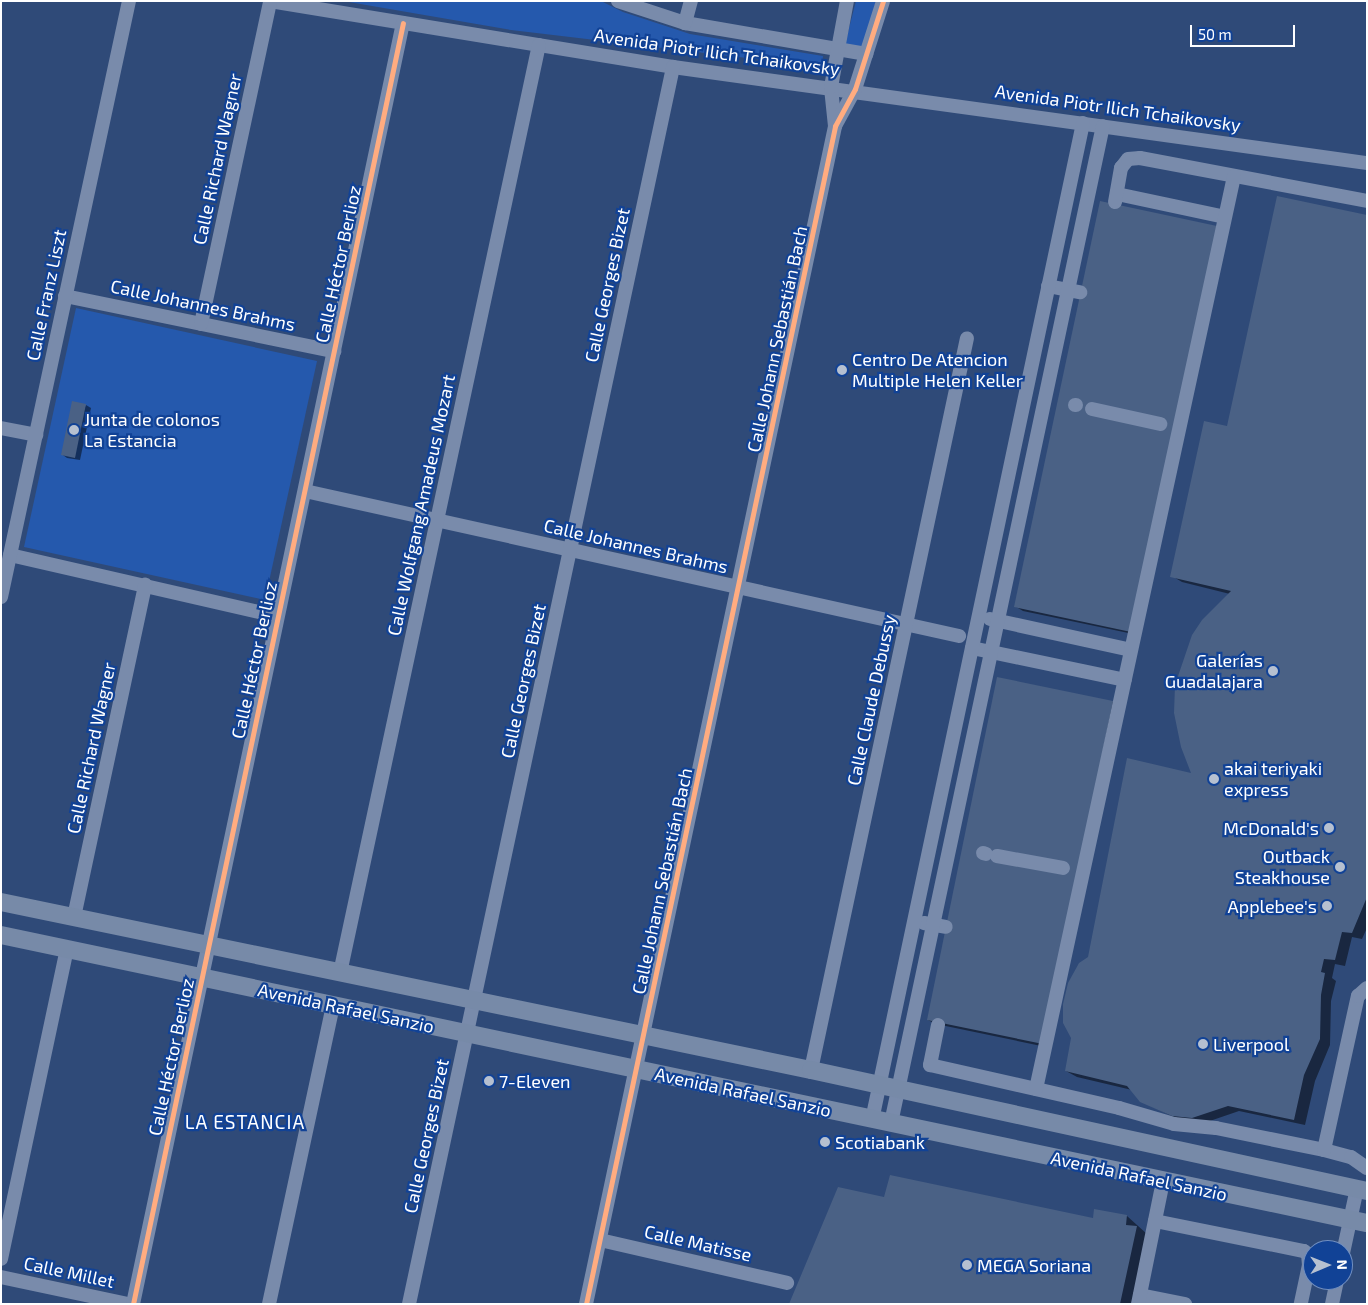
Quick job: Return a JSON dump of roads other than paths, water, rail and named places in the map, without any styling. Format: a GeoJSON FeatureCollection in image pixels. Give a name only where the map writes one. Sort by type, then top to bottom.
{"type":"FeatureCollection","features":[{"type":"Feature","properties":{"kind":"main road","name":"Avenida Rafael Sanzio"},"geometry":{"type":"LineString","coordinates":[[1,902],[811,1070],[1362,1189]]}},
{"type":"Feature","properties":{"kind":"main road","name":"Avenida Rafael Sanzio"},"geometry":{"type":"LineString","coordinates":[[1,935],[1358,1222]]}},
{"type":"Feature","properties":{"kind":"street","name":"Calle Franz Liszt"},"geometry":{"type":"LineString","coordinates":[[1,597],[128,1]]}},
{"type":"Feature","properties":{"kind":"street","name":"Avenida Piotr Ilich Tchaikovsky"},"geometry":{"type":"LineString","coordinates":[[270,1],[673,66],[854,89],[1367,163]]}},
{"type":"Feature","properties":{"kind":"street","name":"Calle Richard Wagner"},"geometry":{"type":"LineString","coordinates":[[201,324],[270,1]]}},
{"type":"Feature","properties":{"kind":"street","name":"Avenida Piotr Ilich Tchaikovsky"},"geometry":{"type":"LineString","coordinates":[[618,1],[685,23],[866,54]]}},
{"type":"Feature","properties":{"kind":"street"},"geometry":{"type":"LineString","coordinates":[[685,23],[691,1]]}},
{"type":"Feature","properties":{"kind":"street","name":"Calle Johann Sebastián Bach"},"geometry":{"type":"LineString","coordinates":[[835,126],[831,87],[835,49],[847,1]]}},
{"type":"Feature","properties":{"kind":"street","name":"Calle Johann Sebastián Bach"},"geometry":{"type":"LineString","coordinates":[[586,1304],[739,589],[835,126],[854,89],[883,1]]}},
{"type":"Feature","properties":{"kind":"street","name":"Calle Héctor Berlioz"},"geometry":{"type":"LineString","coordinates":[[133,1304],[403,23]]}},
{"type":"Feature","properties":{"kind":"street","name":"Calle Wolfgang Amadeus Mozart"},"geometry":{"type":"LineString","coordinates":[[340,973],[538,45]]}},
{"type":"Feature","properties":{"kind":"street","name":"Calle Georges Bizet"},"geometry":{"type":"LineString","coordinates":[[409,1304],[673,66]]}},
{"type":"Feature","properties":{"kind":"street"},"geometry":{"type":"LineString","coordinates":[[872,1120],[916,921],[1083,123]]}},
{"type":"Feature","properties":{"kind":"street"},"geometry":{"type":"LineString","coordinates":[[891,1124],[916,999],[998,620],[1074,291],[1103,126]]}},
{"type":"Feature","properties":{"kind":"street"},"geometry":{"type":"LineString","coordinates":[[1225,216],[1116,198],[1121,168],[1128,159],[1140,158],[1367,200]]}},
{"type":"Feature","properties":{"kind":"street"},"geometry":{"type":"LineString","coordinates":[[1036,1089],[1234,176]]}},
{"type":"Feature","properties":{"kind":"street"},"geometry":{"type":"LineString","coordinates":[[1048,286],[1074,291]]}},
{"type":"Feature","properties":{"kind":"street","name":"Calle Johannes Brahms"},"geometry":{"type":"LineString","coordinates":[[65,296],[334,351]]}},
{"type":"Feature","properties":{"kind":"street","name":"Calle Claude Debussy"},"geometry":{"type":"LineString","coordinates":[[811,1070],[967,338]]}},
{"type":"Feature","properties":{"kind":"street"},"geometry":{"type":"LineString","coordinates":[[1092,409],[1160,424]]}},
{"type":"Feature","properties":{"kind":"street"},"geometry":{"type":"LineString","coordinates":[[1,428],[36,435]]}},
{"type":"Feature","properties":{"kind":"street","name":"Calle Johannes Brahms"},"geometry":{"type":"LineString","coordinates":[[305,491],[739,589],[959,636]]}},
{"type":"Feature","properties":{"kind":"street"},"geometry":{"type":"LineString","coordinates":[[10,555],[277,616]]}},
{"type":"Feature","properties":{"kind":"street","name":"Calle Richard Wagner"},"geometry":{"type":"LineString","coordinates":[[74,918],[145,586]]}},
{"type":"Feature","properties":{"kind":"street"},"geometry":{"type":"LineString","coordinates":[[979,616],[1131,650]]}},
{"type":"Feature","properties":{"kind":"street"},"geometry":{"type":"LineString","coordinates":[[972,648],[1125,680]]}},
{"type":"Feature","properties":{"kind":"street"},"geometry":{"type":"LineString","coordinates":[[989,854],[1063,868]]}},
{"type":"Feature","properties":{"kind":"street"},"geometry":{"type":"LineString","coordinates":[[916,921],[946,927]]}},
{"type":"Feature","properties":{"kind":"street"},"geometry":{"type":"LineString","coordinates":[[1,1259],[67,949]]}},
{"type":"Feature","properties":{"kind":"street"},"geometry":{"type":"LineString","coordinates":[[1324,1150],[1358,996],[1367,988]]}},
{"type":"Feature","properties":{"kind":"street"},"geometry":{"type":"LineString","coordinates":[[900,995],[916,999]]}},
{"type":"Feature","properties":{"kind":"street"},"geometry":{"type":"LineString","coordinates":[[269,1304],[333,1005]]}},
{"type":"Feature","properties":{"kind":"street"},"geometry":{"type":"LineString","coordinates":[[937,1031],[930,1065],[1140,1113],[1174,1124],[1216,1128],[1367,1160]]}},
{"type":"Feature","properties":{"kind":"street"},"geometry":{"type":"LineString","coordinates":[[1351,1157],[1367,1168]]}},
{"type":"Feature","properties":{"kind":"street"},"geometry":{"type":"LineString","coordinates":[[1164,1181],[1139,1299],[1185,1304]]}},
{"type":"Feature","properties":{"kind":"street"},"geometry":{"type":"LineString","coordinates":[[1349,1240],[1358,1222],[1362,1189]]}},
{"type":"Feature","properties":{"kind":"street"},"geometry":{"type":"LineString","coordinates":[[1155,1221],[1304,1251],[1308,1254],[1309,1260],[1301,1304]]}},
{"type":"Feature","properties":{"kind":"street","name":"Calle Matisse"},"geometry":{"type":"LineString","coordinates":[[600,1240],[787,1283]]}},
{"type":"Feature","properties":{"kind":"street","name":"Calle Millet"},"geometry":{"type":"LineString","coordinates":[[1,1277],[128,1304]]}},
{"type":"Feature","properties":{"kind":"street"},"geometry":{"type":"LineString","coordinates":[[1332,1304],[1335,1290]]}},
{"type":"Feature","properties":{"kind":"place","name":"Centro De Atencion Multiple Helen Keller"},"geometry":{"type":"Point","coordinates":[842,370]}},
{"type":"Feature","properties":{"kind":"place","name":"Junta de colonos La Estancia"},"geometry":{"type":"Point","coordinates":[74,430]}},
{"type":"Feature","properties":{"kind":"place","name":"Galerías Guadalajara"},"geometry":{"type":"Point","coordinates":[1273,671]}},
{"type":"Feature","properties":{"kind":"place","name":"akai teriyaki express"},"geometry":{"type":"Point","coordinates":[1214,779]}},
{"type":"Feature","properties":{"kind":"place","name":"McDonald's"},"geometry":{"type":"Point","coordinates":[1329,828]}},
{"type":"Feature","properties":{"kind":"place","name":"Outback Steakhouse"},"geometry":{"type":"Point","coordinates":[1340,867]}},
{"type":"Feature","properties":{"kind":"place","name":"Applebee's"},"geometry":{"type":"Point","coordinates":[1327,906]}},
{"type":"Feature","properties":{"kind":"place","name":"Liverpool"},"geometry":{"type":"Point","coordinates":[1203,1044]}},
{"type":"Feature","properties":{"kind":"place","name":"7-Eleven"},"geometry":{"type":"Point","coordinates":[489,1081]}},
{"type":"Feature","properties":{"kind":"place","name":"Scotiabank"},"geometry":{"type":"Point","coordinates":[825,1142]}},
{"type":"Feature","properties":{"kind":"place","name":"MEGA Soriana"},"geometry":{"type":"Point","coordinates":[967,1265]}},
{"type":"Feature","properties":{"kind":"district","name":"LA ESTANCIA"},"geometry":{"type":"Point","coordinates":[245,1122]}}]}
